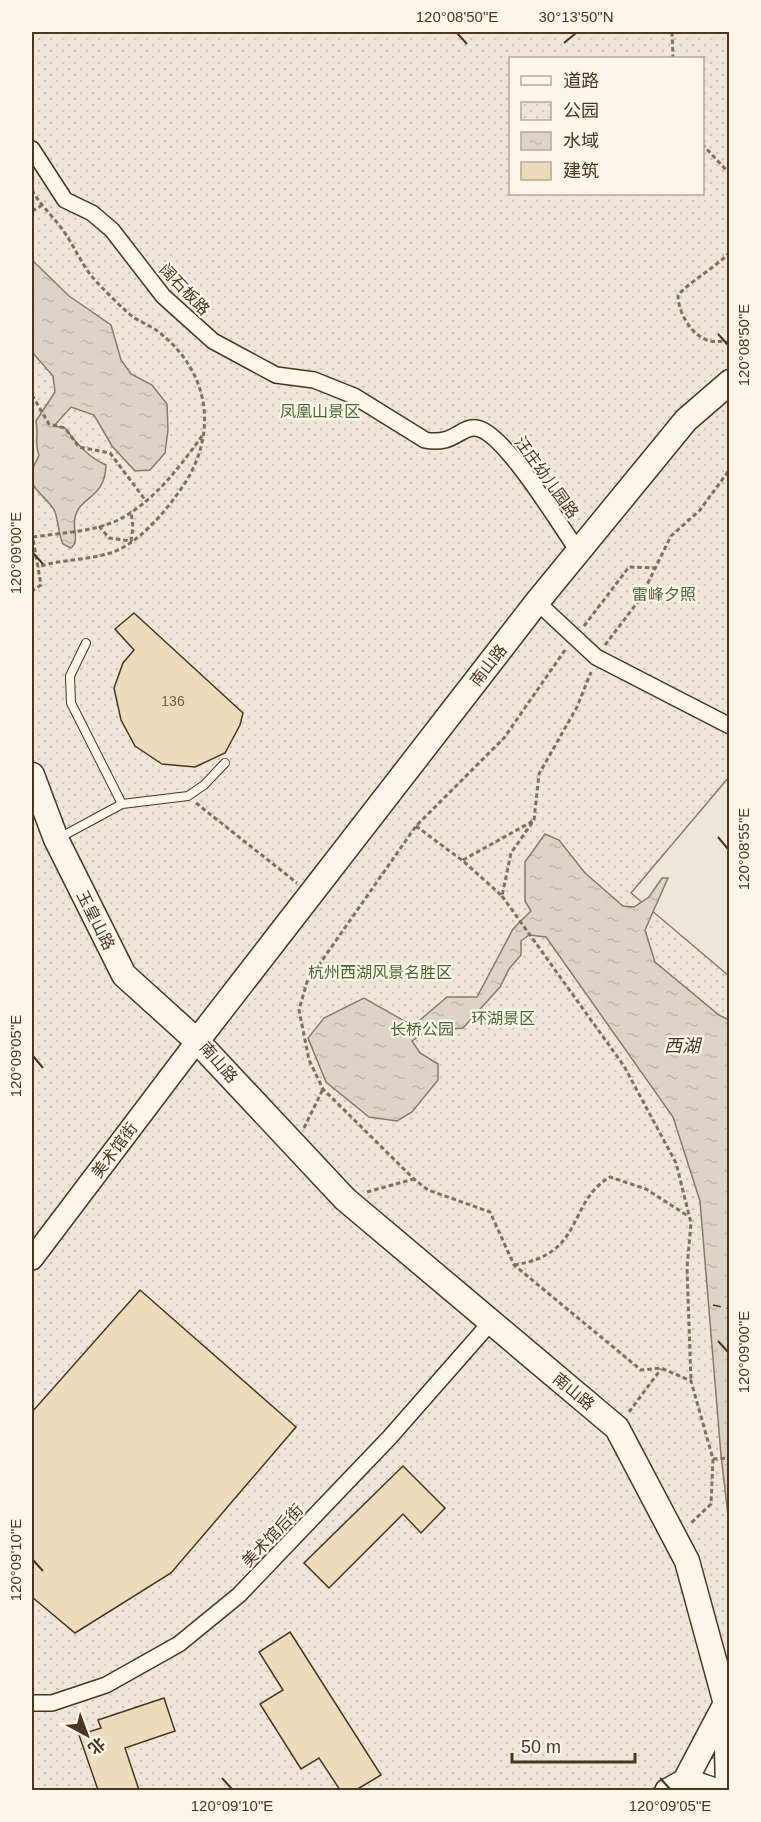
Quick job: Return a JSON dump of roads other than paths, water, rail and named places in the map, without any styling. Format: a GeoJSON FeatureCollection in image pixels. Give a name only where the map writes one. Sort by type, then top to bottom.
{"type":"FeatureCollection","features":[{"type":"Feature","properties":{"kind":"main road","name":"南山路"},"geometry":{"type":"LineString","coordinates":[[728,1791],[726,1704],[687,1562],[617,1428],[345,1199],[197,1041],[578,551],[686,420],[729,382]]}},
{"type":"Feature","properties":{"kind":"main road","name":"玉皇山路"},"geometry":{"type":"LineString","coordinates":[[32,775],[56,839],[124,975],[197,1041]]}},
{"type":"Feature","properties":{"kind":"main road"},"geometry":{"type":"LineString","coordinates":[[678,1787],[726,1704]]}},
{"type":"Feature","properties":{"kind":"street","name":"阔石板路"},"geometry":{"type":"LineString","coordinates":[[32,149],[65,200],[92,213],[112,230],[163,296],[213,341],[276,375],[314,380],[354,396]]}},
{"type":"Feature","properties":{"kind":"street","name":"汪庄幼儿园路"},"geometry":{"type":"LineString","coordinates":[[354,396],[424,440],[437,443],[451,440],[464,431],[475,428],[490,433],[518,461],[578,551]]}},
{"type":"Feature","properties":{"kind":"street"},"geometry":{"type":"LineString","coordinates":[[537,602],[596,657],[729,726]]}},
{"type":"Feature","properties":{"kind":"street","name":"美术馆街"},"geometry":{"type":"LineString","coordinates":[[32,1259],[197,1041]]}},
{"type":"Feature","properties":{"kind":"street","name":"美术馆后街"},"geometry":{"type":"LineString","coordinates":[[32,1703],[52,1703],[106,1685],[179,1644],[239,1595],[390,1437],[491,1322]]}},
{"type":"Feature","properties":{"kind":"street"},"geometry":{"type":"LineString","coordinates":[[678,1787],[718,1791]]}},
{"type":"Feature","properties":{"kind":"lane"},"geometry":{"type":"LineString","coordinates":[[86,643],[70,676],[72,703],[122,804]]}},
{"type":"Feature","properties":{"kind":"lane"},"geometry":{"type":"LineString","coordinates":[[56,839],[122,804],[188,796],[204,785],[225,763]]}},
{"type":"Feature","properties":{"kind":"water"},"geometry":{"type":"Polygon","coordinates":[[[32,260],[69,296],[111,325],[121,360],[131,374],[152,385],[167,404],[168,430],[165,453],[150,470],[135,471],[112,446],[94,415],[71,407],[54,426],[65,428],[83,449],[106,465],[101,485],[82,505],[75,517],[75,542],[71,548],[63,544],[55,512],[35,487],[31,475],[39,455],[36,421],[55,392],[53,376],[32,352],[32,260]]]}},
{"type":"Feature","properties":{"kind":"water","name":"西湖"},"geometry":{"type":"Polygon","coordinates":[[[545,834],[559,840],[585,873],[623,906],[634,907],[649,897],[662,878],[668,878],[645,930],[655,962],[719,1015],[729,1020],[729,1524],[700,1201],[673,1117],[546,937],[529,935],[521,941],[521,955],[509,969],[500,987],[463,1028],[427,1031],[412,1041],[420,1053],[438,1064],[438,1080],[412,1112],[397,1121],[369,1117],[326,1082],[308,1038],[324,1018],[364,998],[413,1026],[447,997],[477,997],[513,929],[531,911],[525,901],[525,862],[545,834]]]}},
{"type":"Feature","properties":{"kind":"park label","name":"凤凰山景区"},"geometry":{"type":"Point","coordinates":[320,411]}},
{"type":"Feature","properties":{"kind":"park label","name":"雷峰夕照"},"geometry":{"type":"Point","coordinates":[664,594]}},
{"type":"Feature","properties":{"kind":"park label","name":"杭州西湖风景名胜区"},"geometry":{"type":"Point","coordinates":[380,972]}},
{"type":"Feature","properties":{"kind":"park label","name":"环湖景区"},"geometry":{"type":"Point","coordinates":[503,1018]}},
{"type":"Feature","properties":{"kind":"park label","name":"长桥公园"},"geometry":{"type":"Point","coordinates":[422,1029]}}]}
